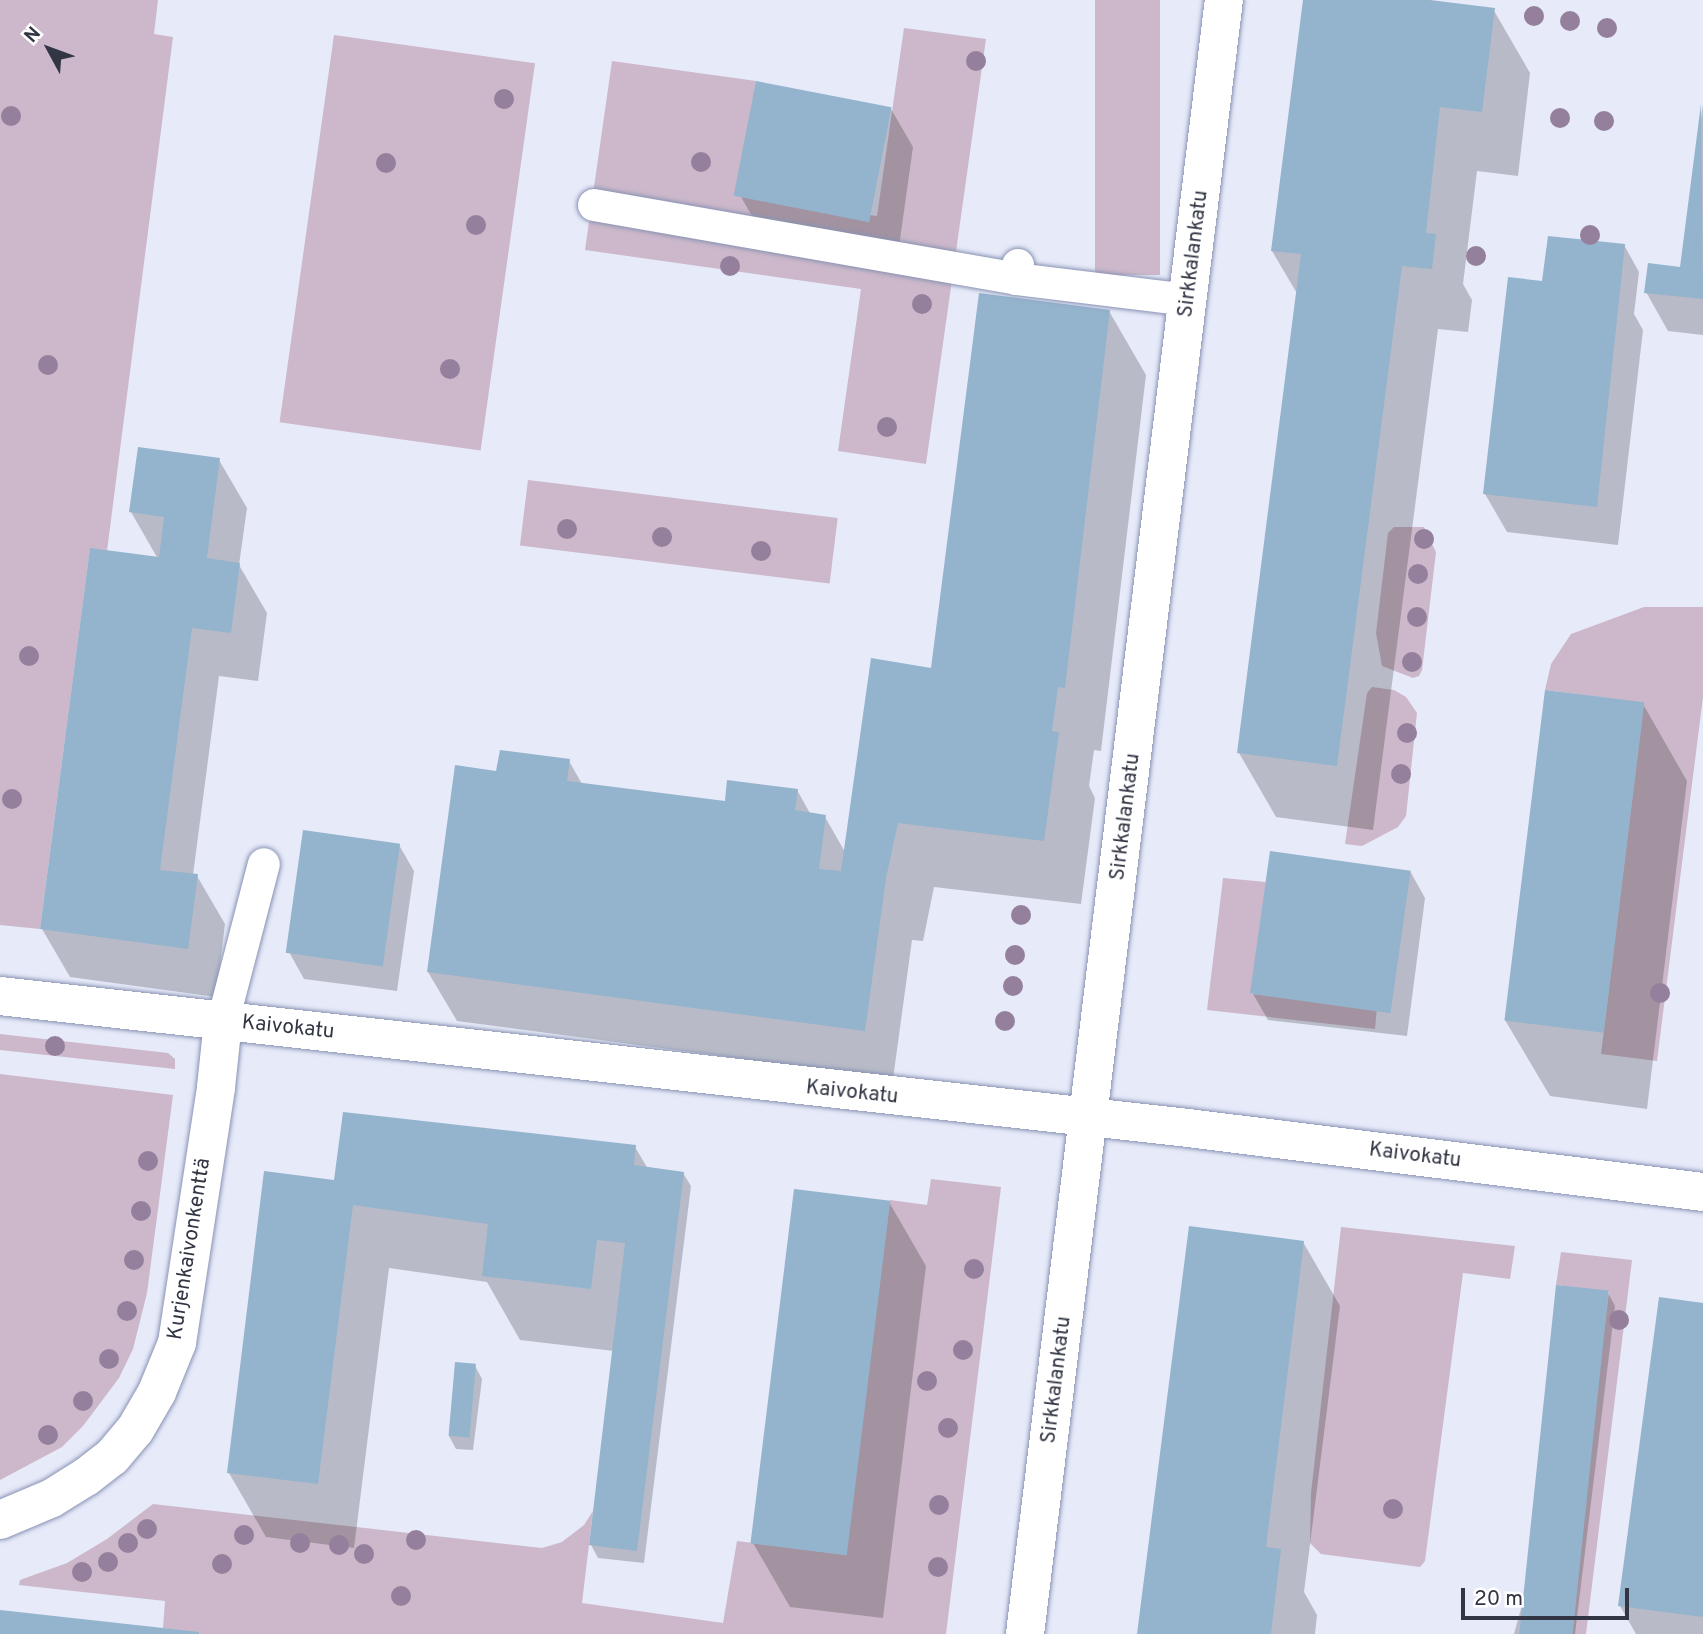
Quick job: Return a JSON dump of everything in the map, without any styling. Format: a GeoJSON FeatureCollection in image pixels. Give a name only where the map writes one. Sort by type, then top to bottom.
{"type":"FeatureCollection","features":[{"type":"Feature","properties":{"kind":"street","name":"Sirkkalankatu"},"geometry":{"type":"LineString","coordinates":[[1025,1634],[1090,1118],[1224,0]]}},
{"type":"Feature","properties":{"kind":"street","name":"Kaivokatu"},"geometry":{"type":"LineString","coordinates":[[0,996],[1090,1118],[1703,1192]]}},
{"type":"Feature","properties":{"kind":"street","name":"Kurjenkaivonkenttä"},"geometry":{"type":"LineString","coordinates":[[0,1520],[52,1498],[112,1457],[135,1430],[157,1392],[177,1343],[216,1087],[223,1021]]}},
{"type":"Feature","properties":{"kind":"lane"},"geometry":{"type":"LineString","coordinates":[[594,205],[961,281],[1017,272],[1188,300]]}},
{"type":"Feature","properties":{"kind":"lane"},"geometry":{"type":"LineString","coordinates":[[223,1021],[264,864]]}},
{"type":"Feature","properties":{"kind":"shaded area"},"geometry":{"type":"Polygon","coordinates":[[[0,0],[158,0],[154,34],[173,37],[107,551],[90,549],[40,929],[0,925],[0,0]]]}},
{"type":"Feature","properties":{"kind":"shaded area"},"geometry":{"type":"Polygon","coordinates":[[[1095,0],[1160,0],[1160,275],[1095,275],[1095,0]]]}},
{"type":"Feature","properties":{"kind":"shaded area"},"geometry":{"type":"Polygon","coordinates":[[[904,28],[986,39],[926,464],[838,451],[861,289],[585,250],[612,61],[756,81],[740,197],[877,216],[904,28]]]}},
{"type":"Feature","properties":{"kind":"shaded area"},"geometry":{"type":"Polygon","coordinates":[[[334,35],[535,63],[481,450],[280,422],[334,35]]]}},
{"type":"Feature","properties":{"kind":"shaded area"},"geometry":{"type":"Polygon","coordinates":[[[528,480],[838,518],[830,584],[520,546],[528,480]]]}},
{"type":"Feature","properties":{"kind":"shaded area"},"geometry":{"type":"Polygon","coordinates":[[[1394,527],[1424,527],[1436,552],[1422,670],[1419,676],[1413,678],[1382,666],[1376,633],[1388,533],[1394,527]]]}},
{"type":"Feature","properties":{"kind":"shaded area"},"geometry":{"type":"Polygon","coordinates":[[[1644,607],[1703,607],[1703,697],[1657,1061],[1601,1054],[1644,703],[1545,690],[1551,664],[1571,634],[1644,607]]]}},
{"type":"Feature","properties":{"kind":"shaded area"},"geometry":{"type":"Polygon","coordinates":[[[1372,687],[1394,690],[1406,697],[1417,713],[1406,816],[1398,827],[1362,846],[1345,844],[1367,693],[1372,687]]]}},
{"type":"Feature","properties":{"kind":"shaded area"},"geometry":{"type":"Polygon","coordinates":[[[1223,878],[1266,882],[1251,994],[1377,1008],[1375,1029],[1207,1010],[1223,878]]]}},
{"type":"Feature","properties":{"kind":"shaded area"},"geometry":{"type":"Polygon","coordinates":[[[0,1034],[168,1053],[175,1059],[175,1069],[0,1050],[0,1034]]]}},
{"type":"Feature","properties":{"kind":"shaded area"},"geometry":{"type":"Polygon","coordinates":[[[0,1074],[173,1095],[147,1293],[133,1349],[119,1378],[83,1426],[62,1447],[0,1480],[0,1074]]]}},
{"type":"Feature","properties":{"kind":"shaded area"},"geometry":{"type":"Polygon","coordinates":[[[931,1179],[1001,1187],[946,1634],[201,1634],[163,1628],[165,1601],[19,1585],[20,1580],[67,1563],[107,1539],[153,1504],[542,1548],[562,1542],[584,1525],[593,1511],[582,1603],[723,1623],[737,1541],[846,1555],[890,1200],[927,1205],[931,1179]]]}},
{"type":"Feature","properties":{"kind":"shaded area"},"geometry":{"type":"Polygon","coordinates":[[[1341,1227],[1515,1246],[1510,1279],[1463,1273],[1425,1561],[1420,1567],[1321,1554],[1310,1543],[1311,1493],[1341,1227]]]}},
{"type":"Feature","properties":{"kind":"shaded area"},"geometry":{"type":"Polygon","coordinates":[[[1561,1252],[1632,1260],[1586,1634],[1567,1634],[1609,1292],[1556,1285],[1561,1252]]]}},
{"type":"Feature","properties":{"kind":"building"},"geometry":{"type":"Polygon","coordinates":[[[1303,0],[1430,0],[1495,8],[1482,112],[1440,107],[1426,233],[1436,234],[1432,269],[1402,266],[1337,766],[1237,753],[1301,254],[1271,251],[1303,0]]]}},
{"type":"Feature","properties":{"kind":"building"},"geometry":{"type":"Polygon","coordinates":[[[756,81],[891,107],[869,222],[734,196],[756,81]]]}},
{"type":"Feature","properties":{"kind":"building"},"geometry":{"type":"Polygon","coordinates":[[[1701,104],[1703,299],[1644,293],[1648,263],[1680,267],[1701,104]]]}},
{"type":"Feature","properties":{"kind":"building"},"geometry":{"type":"Polygon","coordinates":[[[1548,236],[1625,244],[1597,507],[1483,494],[1508,277],[1542,281],[1548,236]]]}},
{"type":"Feature","properties":{"kind":"building"},"geometry":{"type":"Polygon","coordinates":[[[979,293],[1110,310],[1065,688],[1058,687],[1052,731],[1059,732],[1044,841],[898,823],[886,878],[865,1031],[427,972],[455,765],[496,771],[500,750],[570,759],[567,781],[725,801],[727,780],[798,789],[795,810],[826,815],[819,869],[841,871],[871,658],[931,668],[979,293]]]}},
{"type":"Feature","properties":{"kind":"building"},"geometry":{"type":"Polygon","coordinates":[[[138,447],[220,458],[207,558],[240,563],[231,633],[192,628],[160,870],[198,874],[188,949],[40,929],[90,548],[159,557],[164,517],[129,512],[138,447]]]}},
{"type":"Feature","properties":{"kind":"building"},"geometry":{"type":"Polygon","coordinates":[[[1545,690],[1644,702],[1604,1033],[1504,1021],[1545,690]]]}},
{"type":"Feature","properties":{"kind":"building"},"geometry":{"type":"Polygon","coordinates":[[[303,830],[400,844],[383,966],[286,953],[303,830]]]}},
{"type":"Feature","properties":{"kind":"building"},"geometry":{"type":"Polygon","coordinates":[[[1270,851],[1411,871],[1391,1013],[1250,994],[1270,851]]]}},
{"type":"Feature","properties":{"kind":"building"},"geometry":{"type":"Polygon","coordinates":[[[343,1112],[636,1145],[634,1165],[684,1172],[637,1551],[589,1545],[625,1243],[597,1240],[591,1289],[482,1276],[488,1224],[353,1205],[318,1484],[227,1473],[264,1171],[334,1180],[343,1112]]]}},
{"type":"Feature","properties":{"kind":"building"},"geometry":{"type":"Polygon","coordinates":[[[794,1189],[890,1201],[847,1555],[750,1543],[794,1189]]]}},
{"type":"Feature","properties":{"kind":"building"},"geometry":{"type":"Polygon","coordinates":[[[1189,1226],[1304,1241],[1266,1547],[1281,1549],[1271,1634],[1137,1634],[1189,1226]]]}},
{"type":"Feature","properties":{"kind":"building"},"geometry":{"type":"Polygon","coordinates":[[[1556,1285],[1609,1291],[1573,1634],[1519,1634],[1556,1285]]]}},
{"type":"Feature","properties":{"kind":"building"},"geometry":{"type":"Polygon","coordinates":[[[1659,1297],[1703,1303],[1703,1617],[1618,1606],[1659,1297]]]}},
{"type":"Feature","properties":{"kind":"building"},"geometry":{"type":"Polygon","coordinates":[[[455,1362],[476,1364],[469,1438],[449,1436],[455,1362]]]}},
{"type":"Feature","properties":{"kind":"building"},"geometry":{"type":"Polygon","coordinates":[[[0,1610],[199,1632],[199,1634],[0,1634],[0,1610]]]}}]}
